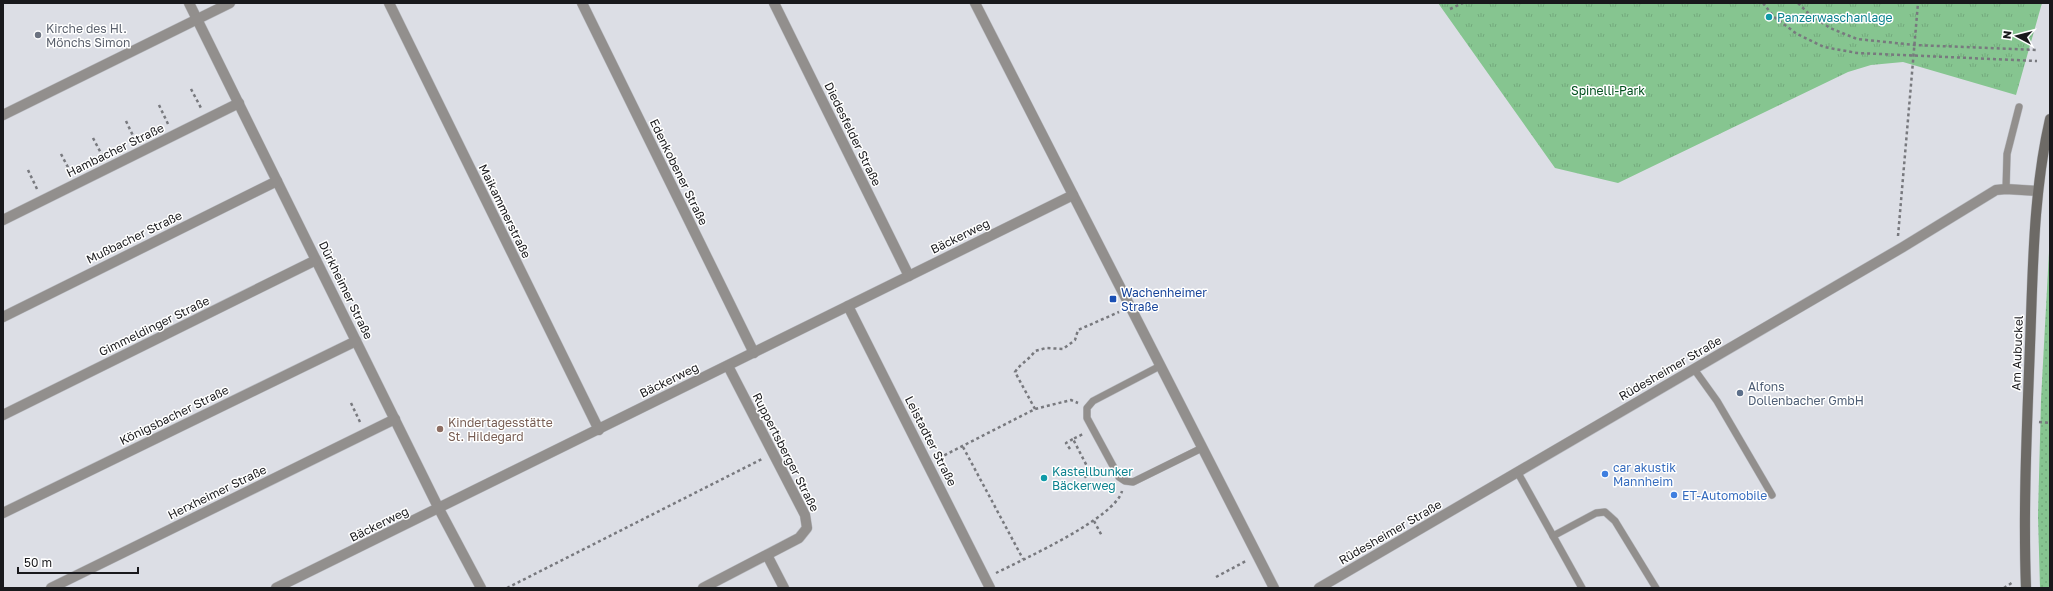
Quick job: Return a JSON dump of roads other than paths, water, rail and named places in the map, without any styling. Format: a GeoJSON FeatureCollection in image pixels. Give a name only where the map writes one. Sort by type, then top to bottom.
{"type":"FeatureCollection","features":[{"type":"Feature","properties":{"kind":"main road","name":"Am Aubuckel"},"geometry":{"type":"LineString","coordinates":[[2026,588],[2025,500],[2034,254],[2042,157],[2050,119]]}},
{"type":"Feature","properties":{"kind":"street","name":"Dürkheimer Straße"},"geometry":{"type":"LineString","coordinates":[[189,3],[439,509],[482,588]]}},
{"type":"Feature","properties":{"kind":"street"},"geometry":{"type":"LineString","coordinates":[[3,115],[230,3]]}},
{"type":"Feature","properties":{"kind":"street","name":"Maikammerstraße"},"geometry":{"type":"LineString","coordinates":[[389,3],[599,430]]}},
{"type":"Feature","properties":{"kind":"street","name":"Edenkobener Straße"},"geometry":{"type":"LineString","coordinates":[[582,3],[754,353]]}},
{"type":"Feature","properties":{"kind":"street","name":"Diedesfelder Straße"},"geometry":{"type":"LineString","coordinates":[[774,3],[908,276]]}},
{"type":"Feature","properties":{"kind":"street"},"geometry":{"type":"LineString","coordinates":[[975,3],[1274,588]]}},
{"type":"Feature","properties":{"kind":"street","name":"Hambacher Straße"},"geometry":{"type":"LineString","coordinates":[[3,220],[239,103]]}},
{"type":"Feature","properties":{"kind":"street","name":"Mußbacher Straße"},"geometry":{"type":"LineString","coordinates":[[3,317],[277,181]]}},
{"type":"Feature","properties":{"kind":"street","name":"Rüdesheimer Straße"},"geometry":{"type":"LineString","coordinates":[[1319,588],[1903,247],[1985,195],[1996,190],[2006,189],[2038,191]]}},
{"type":"Feature","properties":{"kind":"street","name":"Bäckerweg"},"geometry":{"type":"LineString","coordinates":[[276,588],[439,509],[1073,195]]}},
{"type":"Feature","properties":{"kind":"street","name":"Gimmeldinger Straße"},"geometry":{"type":"LineString","coordinates":[[3,415],[316,260]]}},
{"type":"Feature","properties":{"kind":"street","name":"Leistadter Straße"},"geometry":{"type":"LineString","coordinates":[[848,306],[988,583]]}},
{"type":"Feature","properties":{"kind":"street","name":"Königsbacher Straße"},"geometry":{"type":"LineString","coordinates":[[3,514],[356,340]]}},
{"type":"Feature","properties":{"kind":"street","name":"Ruppertsberger Straße"},"geometry":{"type":"LineString","coordinates":[[702,588],[799,538],[808,528],[805,515],[728,366]]}},
{"type":"Feature","properties":{"kind":"street","name":"Herxheimer Straße"},"geometry":{"type":"LineString","coordinates":[[51,588],[394,419]]}},
{"type":"Feature","properties":{"kind":"street"},"geometry":{"type":"LineString","coordinates":[[767,555],[784,588]]}},
{"type":"Feature","properties":{"kind":"lane"},"geometry":{"type":"LineString","coordinates":[[2006,189],[2007,154],[2019,106]]}},
{"type":"Feature","properties":{"kind":"lane"},"geometry":{"type":"LineString","coordinates":[[1160,366],[1093,401],[1087,408],[1087,418],[1119,477],[1125,481],[1132,482],[1202,448]]}},
{"type":"Feature","properties":{"kind":"lane"},"geometry":{"type":"LineString","coordinates":[[1694,369],[1717,401],[1772,495]]}},
{"type":"Feature","properties":{"kind":"lane"},"geometry":{"type":"LineString","coordinates":[[1518,473],[1582,588]]}},
{"type":"Feature","properties":{"kind":"lane"},"geometry":{"type":"LineString","coordinates":[[1553,536],[1596,513],[1605,512],[1615,521],[1656,588]]}},
{"type":"Feature","properties":{"kind":"place","name":"Panzerwaschanlage"},"geometry":{"type":"Point","coordinates":[1769,17]}},
{"type":"Feature","properties":{"kind":"place","name":"Kirche des Hl. Mönchs Simon"},"geometry":{"type":"Point","coordinates":[38,35]}},
{"type":"Feature","properties":{"kind":"place","name":"Wachenheimer Straße"},"geometry":{"type":"Point","coordinates":[1113,299]}},
{"type":"Feature","properties":{"kind":"place","name":"Alfons Dollenbacher GmbH"},"geometry":{"type":"Point","coordinates":[1740,393]}},
{"type":"Feature","properties":{"kind":"place","name":"Kindertagesstätte St. Hildegard"},"geometry":{"type":"Point","coordinates":[440,429]}},
{"type":"Feature","properties":{"kind":"place","name":"car akustik Mannheim"},"geometry":{"type":"Point","coordinates":[1605,474]}},
{"type":"Feature","properties":{"kind":"place","name":"Kastellbunker Bäckerweg"},"geometry":{"type":"Point","coordinates":[1044,478]}},
{"type":"Feature","properties":{"kind":"place","name":"ET-Automobile"},"geometry":{"type":"Point","coordinates":[1674,495]}},
{"type":"Feature","properties":{"kind":"park label","name":"Spinelli-Park"},"geometry":{"type":"Point","coordinates":[1608,90]}}]}
